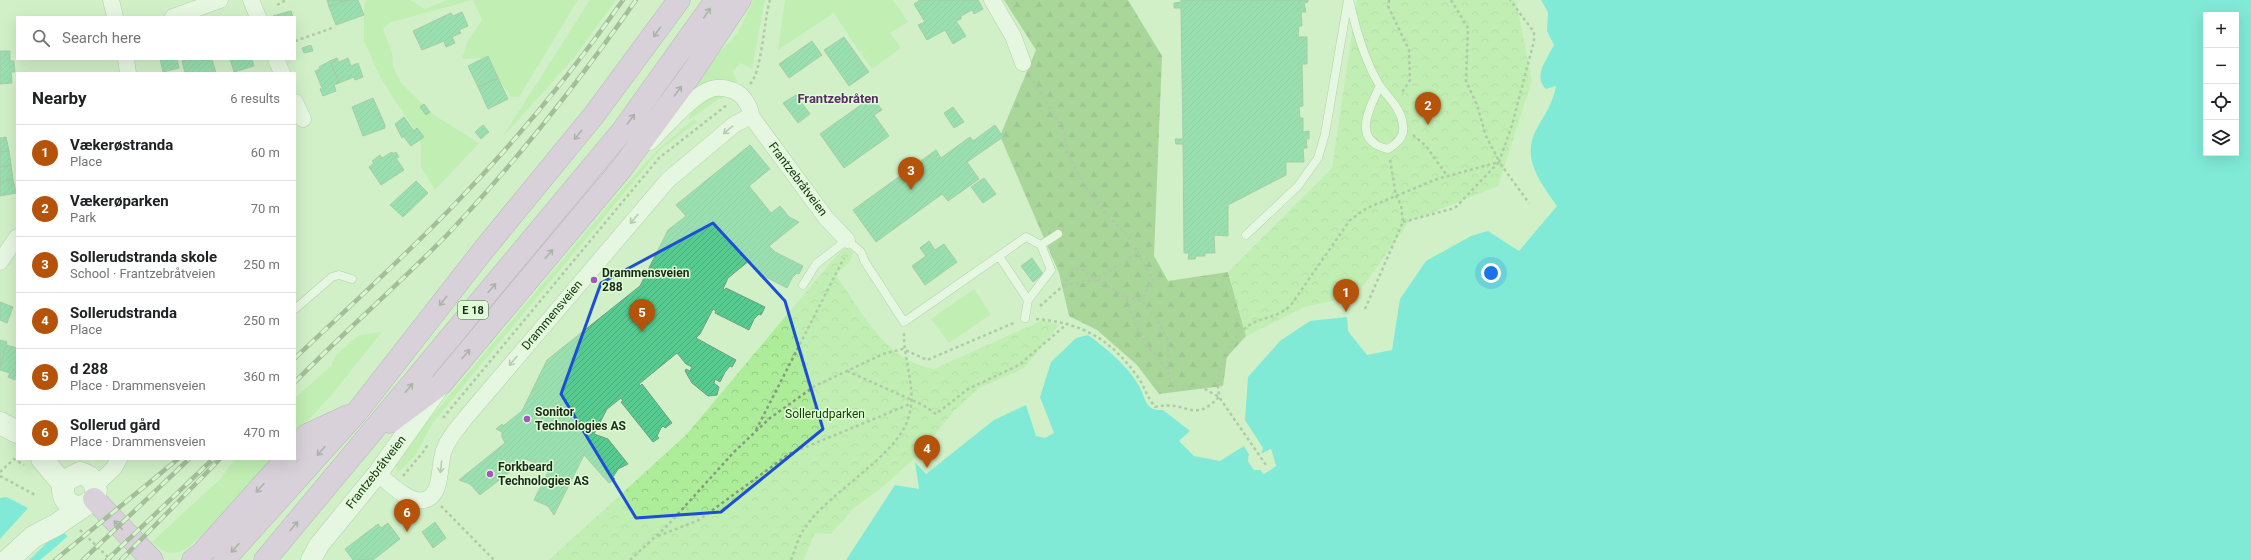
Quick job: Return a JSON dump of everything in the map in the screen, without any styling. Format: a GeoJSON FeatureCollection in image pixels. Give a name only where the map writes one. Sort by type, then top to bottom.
{"type":"FeatureCollection","features":[{"type":"Feature","properties":{"kind":"highway","name":"E 18"},"geometry":{"type":"LineString","coordinates":[[224,560],[356,412],[485,248],[599,109],[679,0]]}},
{"type":"Feature","properties":{"kind":"highway","name":"E 18"},"geometry":{"type":"LineString","coordinates":[[265,560],[623,130],[716,0]]}},
{"type":"Feature","properties":{"kind":"highway"},"geometry":{"type":"LineString","coordinates":[[366,439],[441,384],[622,168],[689,77],[740,0]]}},
{"type":"Feature","properties":{"kind":"highway","name":"E 18"},"geometry":{"type":"LineString","coordinates":[[296,448],[307,435],[356,412]]}},
{"type":"Feature","properties":{"kind":"highway"},"geometry":{"type":"LineString","coordinates":[[193,560],[202,553],[285,460]]}},
{"type":"Feature","properties":{"kind":"highway"},"geometry":{"type":"LineString","coordinates":[[71,500],[147,555]]}},
{"type":"Feature","properties":{"kind":"main road"},"geometry":{"type":"LineString","coordinates":[[0,423],[16,431]]}},
{"type":"Feature","properties":{"kind":"main road"},"geometry":{"type":"LineString","coordinates":[[8,560],[71,500],[68,460]]}},
{"type":"Feature","properties":{"kind":"main road"},"geometry":{"type":"LineString","coordinates":[[34,463],[71,500]]}},
{"type":"Feature","properties":{"kind":"street"},"geometry":{"type":"LineString","coordinates":[[111,0],[115,16]]}},
{"type":"Feature","properties":{"kind":"street"},"geometry":{"type":"LineString","coordinates":[[176,16],[220,0]]}},
{"type":"Feature","properties":{"kind":"street"},"geometry":{"type":"LineString","coordinates":[[251,0],[258,16]]}},
{"type":"Feature","properties":{"kind":"street"},"geometry":{"type":"LineString","coordinates":[[992,0],[1013,36],[1023,63]]}},
{"type":"Feature","properties":{"kind":"street"},"geometry":{"type":"LineString","coordinates":[[126,60],[128,72]]}},
{"type":"Feature","properties":{"kind":"street"},"geometry":{"type":"LineString","coordinates":[[276,60],[282,72]]}},
{"type":"Feature","properties":{"kind":"street"},"geometry":{"type":"LineString","coordinates":[[622,168],[698,97],[712,89],[723,88],[740,94],[751,110],[751,116]]}},
{"type":"Feature","properties":{"kind":"street"},"geometry":{"type":"LineString","coordinates":[[296,104],[303,119]]}},
{"type":"Feature","properties":{"kind":"street","name":"Frantzebråtveien"},"geometry":{"type":"LineString","coordinates":[[751,116],[826,218],[849,242]]}},
{"type":"Feature","properties":{"kind":"street","name":"Drammensveien"},"geometry":{"type":"LineString","coordinates":[[431,495],[436,488],[442,459],[451,436],[550,316],[668,180],[735,124],[751,116]]}},
{"type":"Feature","properties":{"kind":"street"},"geometry":{"type":"LineString","coordinates":[[0,262],[16,238]]}},
{"type":"Feature","properties":{"kind":"street","name":"Frantzebråtveien"},"geometry":{"type":"LineString","coordinates":[[311,560],[319,545],[378,472],[441,384]]}},
{"type":"Feature","properties":{"kind":"street"},"geometry":{"type":"LineString","coordinates":[[71,500],[114,468],[119,460]]}},
{"type":"Feature","properties":{"kind":"street"},"geometry":{"type":"LineString","coordinates":[[378,472],[393,487],[408,497],[423,499],[431,495]]}},
{"type":"Feature","properties":{"kind":"lane"},"geometry":{"type":"LineString","coordinates":[[1349,0],[1363,48],[1380,86],[1400,112],[1404,126],[1398,143],[1388,149],[1378,147],[1369,138],[1365,126],[1368,110],[1380,86]]}},
{"type":"Feature","properties":{"kind":"lane"},"geometry":{"type":"LineString","coordinates":[[1246,235],[1298,186],[1318,158],[1326,127],[1349,0]]}},
{"type":"Feature","properties":{"kind":"lane"},"geometry":{"type":"LineString","coordinates":[[1041,245],[1058,234]]}},
{"type":"Feature","properties":{"kind":"lane"},"geometry":{"type":"LineString","coordinates":[[803,285],[816,264],[849,242],[861,252],[864,262],[904,322],[1026,237],[1041,245],[1051,270],[1028,300],[1025,318]]}},
{"type":"Feature","properties":{"kind":"lane"},"geometry":{"type":"LineString","coordinates":[[999,256],[1028,300]]}},
{"type":"Feature","properties":{"kind":"lane"},"geometry":{"type":"LineString","coordinates":[[296,308],[332,277],[339,275],[352,279]]}},
{"type":"Feature","properties":{"kind":"path"},"geometry":{"type":"LineString","coordinates":[[277,5],[286,0]]}},
{"type":"Feature","properties":{"kind":"path"},"geometry":{"type":"LineString","coordinates":[[740,94],[754,80],[770,0]]}},
{"type":"Feature","properties":{"kind":"path"},"geometry":{"type":"LineString","coordinates":[[1388,0],[1388,6],[1409,50],[1410,80],[1395,104]]}},
{"type":"Feature","properties":{"kind":"path"},"geometry":{"type":"LineString","coordinates":[[1451,0],[1468,28],[1466,81],[1477,105],[1486,136],[1499,162],[1529,203]]}},
{"type":"Feature","properties":{"kind":"path"},"geometry":{"type":"LineString","coordinates":[[1403,222],[1455,208],[1499,162],[1512,125],[1534,41],[1534,32],[1510,0]]}},
{"type":"Feature","properties":{"kind":"path"},"geometry":{"type":"LineString","coordinates":[[296,41],[335,27]]}},
{"type":"Feature","properties":{"kind":"path"},"geometry":{"type":"LineString","coordinates":[[1023,63],[1064,131],[1068,156],[1088,190],[1105,213],[1127,235],[1136,253],[1153,279],[1141,301]]}},
{"type":"Feature","properties":{"kind":"path"},"geometry":{"type":"LineString","coordinates":[[1404,126],[1426,146],[1448,177]]}},
{"type":"Feature","properties":{"kind":"path"},"geometry":{"type":"LineString","coordinates":[[1365,309],[1403,222],[1401,204],[1396,196],[1388,149]]}},
{"type":"Feature","properties":{"kind":"path"},"geometry":{"type":"LineString","coordinates":[[1025,318],[1068,323],[1097,335],[1108,344],[1131,368],[1155,407],[1167,404],[1197,412],[1208,408],[1219,397],[1218,379],[1221,368],[1235,340],[1241,332],[1254,323],[1280,315],[1285,310],[1350,220],[1367,208],[1396,196],[1448,177],[1499,162]]}},
{"type":"Feature","properties":{"kind":"path"},"geometry":{"type":"LineString","coordinates":[[755,432],[849,242]]}},
{"type":"Feature","properties":{"kind":"path"},"geometry":{"type":"LineString","coordinates":[[1064,285],[1096,280],[1136,253]]}},
{"type":"Feature","properties":{"kind":"path"},"geometry":{"type":"LineString","coordinates":[[630,560],[656,537],[733,453],[755,432],[770,418],[815,386],[883,354],[903,349],[927,360],[1025,318],[1064,285],[1073,268],[1082,270],[1125,297],[1141,301],[1156,317],[1168,341],[1168,371],[1171,383],[1182,389],[1200,386],[1219,397],[1266,464]]}},
{"type":"Feature","properties":{"kind":"path"},"geometry":{"type":"LineString","coordinates":[[1125,297],[1134,321],[1148,346],[1168,371]]}},
{"type":"Feature","properties":{"kind":"path"},"geometry":{"type":"LineString","coordinates":[[791,560],[803,529],[824,506],[895,442],[908,420],[912,391],[903,349],[904,322]]}},
{"type":"Feature","properties":{"kind":"path"},"geometry":{"type":"LineString","coordinates":[[847,371],[911,400],[936,414],[968,390],[1018,365],[1068,323]]}},
{"type":"Feature","properties":{"kind":"path"},"geometry":{"type":"LineString","coordinates":[[656,537],[699,520],[789,454],[910,404]]}},
{"type":"Feature","properties":{"kind":"path"},"geometry":{"type":"LineString","coordinates":[[0,472],[14,459],[16,459]]}},
{"type":"Feature","properties":{"kind":"path"},"geometry":{"type":"LineString","coordinates":[[19,460],[34,463]]}},
{"type":"Feature","properties":{"kind":"path"},"geometry":{"type":"LineString","coordinates":[[0,476],[71,500],[111,560]]}},
{"type":"Feature","properties":{"kind":"path"},"geometry":{"type":"LineString","coordinates":[[431,495],[494,560]]}},
{"type":"Feature","properties":{"kind":"highlighted area"},"geometry":{"type":"Polygon","coordinates":[[[713,223],[785,301],[823,429],[721,512],[636,518],[561,394],[601,283],[713,223]]]}},
{"type":"Feature","properties":{"kind":"green space"},"geometry":{"type":"Polygon","coordinates":[[[367,0],[410,0],[425,9],[447,0],[473,0],[391,22],[383,29],[392,53],[393,67],[401,83],[434,115],[479,143],[435,190],[421,167],[421,145],[412,126],[381,79],[364,41],[364,5],[367,0]]]}},
{"type":"Feature","properties":{"kind":"green space"},"geometry":{"type":"Polygon","coordinates":[[[473,0],[578,0],[519,97],[511,97],[496,75],[489,58],[462,59],[467,42],[482,20],[473,0]]]}},
{"type":"Feature","properties":{"kind":"green space"},"geometry":{"type":"Polygon","coordinates":[[[590,0],[616,0],[574,58],[501,139],[590,0]]]}},
{"type":"Feature","properties":{"kind":"green space"},"geometry":{"type":"Polygon","coordinates":[[[753,0],[765,0],[752,69],[740,63],[733,72],[738,82],[697,89],[653,134],[695,77],[738,33],[753,0]]]}},
{"type":"Feature","properties":{"kind":"green space"},"geometry":{"type":"Polygon","coordinates":[[[785,0],[893,0],[908,22],[890,33],[901,48],[872,69],[861,54],[868,48],[860,53],[834,13],[778,50],[785,0]]]}},
{"type":"Feature","properties":{"kind":"green space"},"geometry":{"type":"Polygon","coordinates":[[[1004,0],[1128,0],[1162,56],[1154,256],[1168,281],[1228,272],[1246,336],[1227,357],[1223,386],[1159,394],[1137,365],[1097,330],[1069,316],[1059,273],[1000,136],[1036,50],[1004,0]]]}},
{"type":"Feature","properties":{"kind":"green space"},"geometry":{"type":"Polygon","coordinates":[[[1357,0],[1516,0],[1532,81],[1498,186],[1409,222],[1357,295],[1305,307],[1246,336],[1228,272],[1332,168],[1357,0]]]}},
{"type":"Feature","properties":{"kind":"green space"},"geometry":{"type":"Polygon","coordinates":[[[720,95],[725,99],[720,98],[689,120],[695,106],[704,100],[720,95]]]}},
{"type":"Feature","properties":{"kind":"green space"},"geometry":{"type":"Polygon","coordinates":[[[694,119],[697,122],[660,150],[432,424],[415,456],[397,473],[395,463],[408,442],[433,415],[616,196],[657,150],[694,119]]]}},
{"type":"Feature","properties":{"kind":"green space","name":"Sollerudparken"},"geometry":{"type":"Polygon","coordinates":[[[846,247],[853,252],[851,259],[847,265],[835,274],[876,332],[888,345],[902,356],[917,364],[934,369],[1043,320],[1059,325],[1024,368],[979,388],[954,411],[918,455],[884,486],[854,508],[831,534],[815,533],[803,560],[549,560],[687,434],[836,256],[846,247]]]}},
{"type":"Feature","properties":{"kind":"green space"},"geometry":{"type":"Polygon","coordinates":[[[974,289],[991,314],[949,343],[931,319],[974,289]]]}},
{"type":"Feature","properties":{"kind":"green space"},"geometry":{"type":"Polygon","coordinates":[[[382,332],[334,392],[296,434],[296,397],[331,366],[336,355],[359,335],[382,332]]]}},
{"type":"Feature","properties":{"kind":"green space"},"geometry":{"type":"Polygon","coordinates":[[[234,460],[272,460],[212,525],[187,548],[179,552],[171,553],[161,549],[152,542],[221,478],[234,460]]]}},
{"type":"Feature","properties":{"kind":"water"},"geometry":{"type":"Polygon","coordinates":[[[1541,0],[2251,0],[2251,560],[846,560],[895,485],[919,489],[915,462],[926,474],[994,420],[1026,405],[1036,436],[1045,438],[1054,433],[1040,397],[1051,362],[1076,338],[1088,335],[1129,371],[1150,407],[1155,410],[1163,410],[1190,431],[1179,441],[1194,456],[1220,461],[1244,446],[1249,454],[1248,461],[1254,470],[1261,470],[1264,474],[1276,466],[1271,449],[1261,454],[1263,448],[1245,420],[1248,377],[1280,341],[1310,321],[1347,317],[1348,331],[1367,355],[1392,350],[1400,299],[1426,261],[1471,236],[1488,231],[1519,251],[1557,206],[1539,179],[1532,161],[1531,151],[1532,141],[1536,130],[1550,104],[1556,86],[1546,89],[1540,78],[1542,67],[1554,45],[1547,31],[1548,12],[1541,0]]]}},
{"type":"Feature","properties":{"kind":"water"},"geometry":{"type":"Polygon","coordinates":[[[6,497],[42,517],[95,560],[22,560],[0,552],[0,498],[6,497]]]}},
{"type":"Feature","properties":{"kind":"pier"},"geometry":{"type":"Polygon","coordinates":[[[1243,444],[1246,445],[1251,453],[1250,461],[1255,468],[1261,468],[1264,471],[1274,465],[1270,452],[1262,456],[1259,455],[1260,452],[1261,454],[1271,449],[1276,466],[1263,474],[1261,470],[1254,470],[1248,461],[1249,454],[1243,444]]]}},
{"type":"Feature","properties":{"kind":"pier"},"geometry":{"type":"Polygon","coordinates":[[[30,506],[62,528],[29,560],[16,560],[0,554],[0,539],[30,506]]]}},
{"type":"Feature","properties":{"kind":"pier"},"geometry":{"type":"Polygon","coordinates":[[[70,534],[97,560],[40,560],[58,545],[70,534]]]}},
{"type":"Feature","properties":{"kind":"building"},"geometry":{"type":"Polygon","coordinates":[[[327,0],[347,0],[329,7],[327,0]]]}},
{"type":"Feature","properties":{"kind":"building"},"geometry":{"type":"Polygon","coordinates":[[[347,0],[358,0],[364,15],[336,25],[329,7],[347,0]]]}},
{"type":"Feature","properties":{"kind":"building"},"geometry":{"type":"Polygon","coordinates":[[[920,0],[978,0],[983,9],[974,14],[972,10],[961,16],[961,19],[956,21],[966,36],[953,44],[945,30],[927,40],[918,25],[925,22],[914,4],[920,0]]]}},
{"type":"Feature","properties":{"kind":"building"},"geometry":{"type":"Polygon","coordinates":[[[1181,0],[1308,0],[1308,2],[1304,3],[1306,12],[1301,12],[1302,26],[1299,26],[1298,37],[1307,37],[1307,64],[1302,64],[1303,106],[1299,107],[1300,118],[1303,118],[1303,132],[1309,131],[1309,139],[1306,139],[1307,148],[1303,148],[1304,162],[1286,162],[1286,175],[1228,205],[1228,236],[1214,235],[1215,253],[1205,253],[1205,256],[1196,256],[1195,259],[1188,259],[1189,253],[1184,253],[1183,144],[1176,144],[1175,139],[1183,139],[1181,8],[1174,8],[1174,3],[1181,2],[1181,0]]]}},
{"type":"Feature","properties":{"kind":"building"},"geometry":{"type":"Polygon","coordinates":[[[291,11],[293,16],[273,16],[291,11]]]}},
{"type":"Feature","properties":{"kind":"building"},"geometry":{"type":"Polygon","coordinates":[[[462,12],[468,26],[459,30],[461,33],[452,37],[455,43],[446,47],[444,41],[422,50],[413,31],[451,13],[453,16],[462,12]]]}},
{"type":"Feature","properties":{"kind":"building"},"geometry":{"type":"Polygon","coordinates":[[[844,37],[869,72],[849,86],[824,50],[844,37]]]}},
{"type":"Feature","properties":{"kind":"building"},"geometry":{"type":"Polygon","coordinates":[[[812,41],[822,55],[789,78],[779,64],[812,41]]]}},
{"type":"Feature","properties":{"kind":"building"},"geometry":{"type":"Polygon","coordinates":[[[311,45],[313,51],[304,53],[302,48],[311,45]]]}},
{"type":"Feature","properties":{"kind":"building"},"geometry":{"type":"Polygon","coordinates":[[[0,51],[10,51],[10,61],[14,61],[15,72],[11,72],[12,83],[0,84],[0,51]]]}},
{"type":"Feature","properties":{"kind":"building"},"geometry":{"type":"Polygon","coordinates":[[[488,56],[498,78],[478,87],[468,66],[488,56]]]}},
{"type":"Feature","properties":{"kind":"building"},"geometry":{"type":"Polygon","coordinates":[[[337,58],[339,62],[348,58],[351,66],[358,63],[363,77],[355,80],[354,77],[339,83],[330,61],[337,58]]]}},
{"type":"Feature","properties":{"kind":"building"},"geometry":{"type":"Polygon","coordinates":[[[160,60],[177,60],[179,68],[163,72],[160,60]]]}},
{"type":"Feature","properties":{"kind":"building"},"geometry":{"type":"Polygon","coordinates":[[[212,60],[216,72],[185,72],[182,61],[212,60]]]}},
{"type":"Feature","properties":{"kind":"building"},"geometry":{"type":"Polygon","coordinates":[[[230,60],[252,60],[254,66],[234,72],[230,60]]]}},
{"type":"Feature","properties":{"kind":"building"},"geometry":{"type":"Polygon","coordinates":[[[330,61],[339,83],[334,85],[336,91],[323,96],[320,89],[322,88],[315,71],[330,61]]]}},
{"type":"Feature","properties":{"kind":"building"},"geometry":{"type":"Polygon","coordinates":[[[498,78],[508,99],[488,109],[478,87],[498,78]]]}},
{"type":"Feature","properties":{"kind":"building"},"geometry":{"type":"Polygon","coordinates":[[[796,95],[810,114],[798,123],[783,103],[796,95]]]}},
{"type":"Feature","properties":{"kind":"building"},"geometry":{"type":"Polygon","coordinates":[[[373,98],[385,128],[363,136],[352,107],[373,98]]]}},
{"type":"Feature","properties":{"kind":"building"},"geometry":{"type":"Polygon","coordinates":[[[874,99],[882,110],[874,115],[889,136],[844,168],[820,134],[865,102],[866,104],[874,99]]]}},
{"type":"Feature","properties":{"kind":"building"},"geometry":{"type":"Polygon","coordinates":[[[424,104],[430,112],[426,115],[420,107],[424,104]]]}},
{"type":"Feature","properties":{"kind":"building"},"geometry":{"type":"Polygon","coordinates":[[[953,107],[964,122],[954,128],[944,113],[953,107]]]}},
{"type":"Feature","properties":{"kind":"building"},"geometry":{"type":"Polygon","coordinates":[[[404,117],[414,131],[417,128],[424,137],[411,146],[403,136],[402,138],[395,124],[404,117]]]}},
{"type":"Feature","properties":{"kind":"building"},"geometry":{"type":"Polygon","coordinates":[[[483,125],[489,132],[481,139],[475,132],[483,125]]]}},
{"type":"Feature","properties":{"kind":"building"},"geometry":{"type":"Polygon","coordinates":[[[995,125],[1003,137],[967,162],[979,179],[948,201],[942,194],[876,242],[853,210],[936,150],[941,158],[970,137],[973,141],[995,125]]]}},
{"type":"Feature","properties":{"kind":"building"},"geometry":{"type":"Polygon","coordinates":[[[6,137],[9,151],[0,152],[0,138],[6,137]]]}},
{"type":"Feature","properties":{"kind":"building"},"geometry":{"type":"Polygon","coordinates":[[[750,145],[770,169],[749,186],[771,213],[780,206],[789,217],[799,222],[769,246],[775,252],[803,266],[799,274],[797,273],[792,278],[787,288],[758,273],[751,264],[750,260],[728,278],[723,289],[725,290],[726,288],[765,307],[761,315],[759,314],[754,319],[749,330],[715,313],[716,311],[713,309],[700,334],[696,338],[736,360],[732,367],[730,366],[725,372],[720,382],[715,379],[714,383],[719,387],[717,395],[708,396],[692,383],[685,371],[686,369],[690,371],[692,367],[686,364],[677,353],[639,384],[640,386],[642,384],[672,423],[665,428],[663,426],[661,428],[657,436],[659,438],[653,442],[621,402],[623,401],[621,398],[607,409],[594,434],[608,439],[628,464],[618,469],[613,477],[615,479],[609,483],[584,455],[554,515],[548,506],[534,500],[549,470],[526,459],[480,495],[470,484],[459,480],[505,443],[502,437],[502,432],[496,429],[502,424],[503,426],[522,411],[547,360],[640,286],[668,230],[686,216],[676,205],[750,145]]]}},
{"type":"Feature","properties":{"kind":"building"},"geometry":{"type":"Polygon","coordinates":[[[9,151],[11,165],[0,167],[0,152],[9,151]]]}},
{"type":"Feature","properties":{"kind":"building"},"geometry":{"type":"Polygon","coordinates":[[[392,152],[393,154],[396,152],[399,157],[396,158],[404,170],[381,185],[369,167],[374,163],[372,161],[380,155],[382,158],[392,152]]]}},
{"type":"Feature","properties":{"kind":"building"},"geometry":{"type":"Polygon","coordinates":[[[11,165],[13,179],[0,182],[0,167],[11,165]]]}},
{"type":"Feature","properties":{"kind":"building"},"geometry":{"type":"Polygon","coordinates":[[[984,178],[996,194],[983,203],[971,187],[984,178]]]}},
{"type":"Feature","properties":{"kind":"building"},"geometry":{"type":"Polygon","coordinates":[[[13,179],[16,193],[0,196],[0,182],[13,179]]]}},
{"type":"Feature","properties":{"kind":"building"},"geometry":{"type":"Polygon","coordinates":[[[416,181],[428,193],[403,217],[390,205],[416,181]]]}},
{"type":"Feature","properties":{"kind":"building"},"geometry":{"type":"Polygon","coordinates":[[[929,241],[935,250],[944,244],[957,262],[925,285],[912,266],[926,256],[920,248],[929,241]]]}},
{"type":"Feature","properties":{"kind":"building"},"geometry":{"type":"Polygon","coordinates":[[[1032,258],[1043,274],[1033,282],[1021,266],[1032,258]]]}},
{"type":"Feature","properties":{"kind":"building"},"geometry":{"type":"Polygon","coordinates":[[[0,302],[13,307],[7,323],[0,320],[0,302]]]}},
{"type":"Feature","properties":{"kind":"building"},"geometry":{"type":"Polygon","coordinates":[[[0,340],[7,342],[0,367],[0,340]]]}},
{"type":"Feature","properties":{"kind":"building"},"geometry":{"type":"Polygon","coordinates":[[[6,345],[16,348],[15,380],[8,377],[10,373],[0,370],[6,345]]]}},
{"type":"Feature","properties":{"kind":"building"},"geometry":{"type":"Polygon","coordinates":[[[435,522],[446,538],[433,548],[422,532],[435,522]]]}},
{"type":"Feature","properties":{"kind":"building"},"geometry":{"type":"Polygon","coordinates":[[[388,523],[400,539],[373,560],[353,560],[345,549],[378,524],[381,528],[388,523]]]}},
{"type":"Feature","properties":{"kind":"railway"},"geometry":{"type":"LineString","coordinates":[[296,357],[375,283],[477,181],[543,106],[584,54],[623,0]]}},
{"type":"Feature","properties":{"kind":"railway"},"geometry":{"type":"LineString","coordinates":[[296,381],[447,235],[498,179],[546,121],[636,0]]}},
{"type":"Feature","properties":{"kind":"railway"},"geometry":{"type":"LineString","coordinates":[[55,560],[177,460]]}},
{"type":"Feature","properties":{"kind":"railway"},"geometry":{"type":"LineString","coordinates":[[83,560],[188,460]]}},
{"type":"Feature","properties":{"kind":"railway"},"geometry":{"type":"LineString","coordinates":[[107,560],[212,460]]}},
{"type":"Feature","properties":{"kind":"railway"},"geometry":{"type":"LineString","coordinates":[[121,560],[219,460]]}},
{"type":"Feature","properties":{"kind":"place","name":"Vækerøparken"},"geometry":{"type":"Point","coordinates":[1428,125]}},
{"type":"Feature","properties":{"kind":"place","name":"Sollerudstranda skole"},"geometry":{"type":"Point","coordinates":[911,190]}},
{"type":"Feature","properties":{"kind":"place","name":"Drammensveien 288"},"geometry":{"type":"Point","coordinates":[594,280]}},
{"type":"Feature","properties":{"kind":"place","name":"Vækerøstranda"},"geometry":{"type":"Point","coordinates":[1346,312]}},
{"type":"Feature","properties":{"kind":"place","name":"d 288"},"geometry":{"type":"Point","coordinates":[642,332]}},
{"type":"Feature","properties":{"kind":"place","name":"Sonitor Technologies AS"},"geometry":{"type":"Point","coordinates":[527,419]}},
{"type":"Feature","properties":{"kind":"place","name":"Sollerudstranda"},"geometry":{"type":"Point","coordinates":[927,468]}},
{"type":"Feature","properties":{"kind":"place","name":"Forkbeard Technologies AS"},"geometry":{"type":"Point","coordinates":[490,474]}},
{"type":"Feature","properties":{"kind":"place","name":"Sollerud gård"},"geometry":{"type":"Point","coordinates":[407,532]}},
{"type":"Feature","properties":{"kind":"district","name":"Frantzebråten"},"geometry":{"type":"Point","coordinates":[838,98]}}]}
